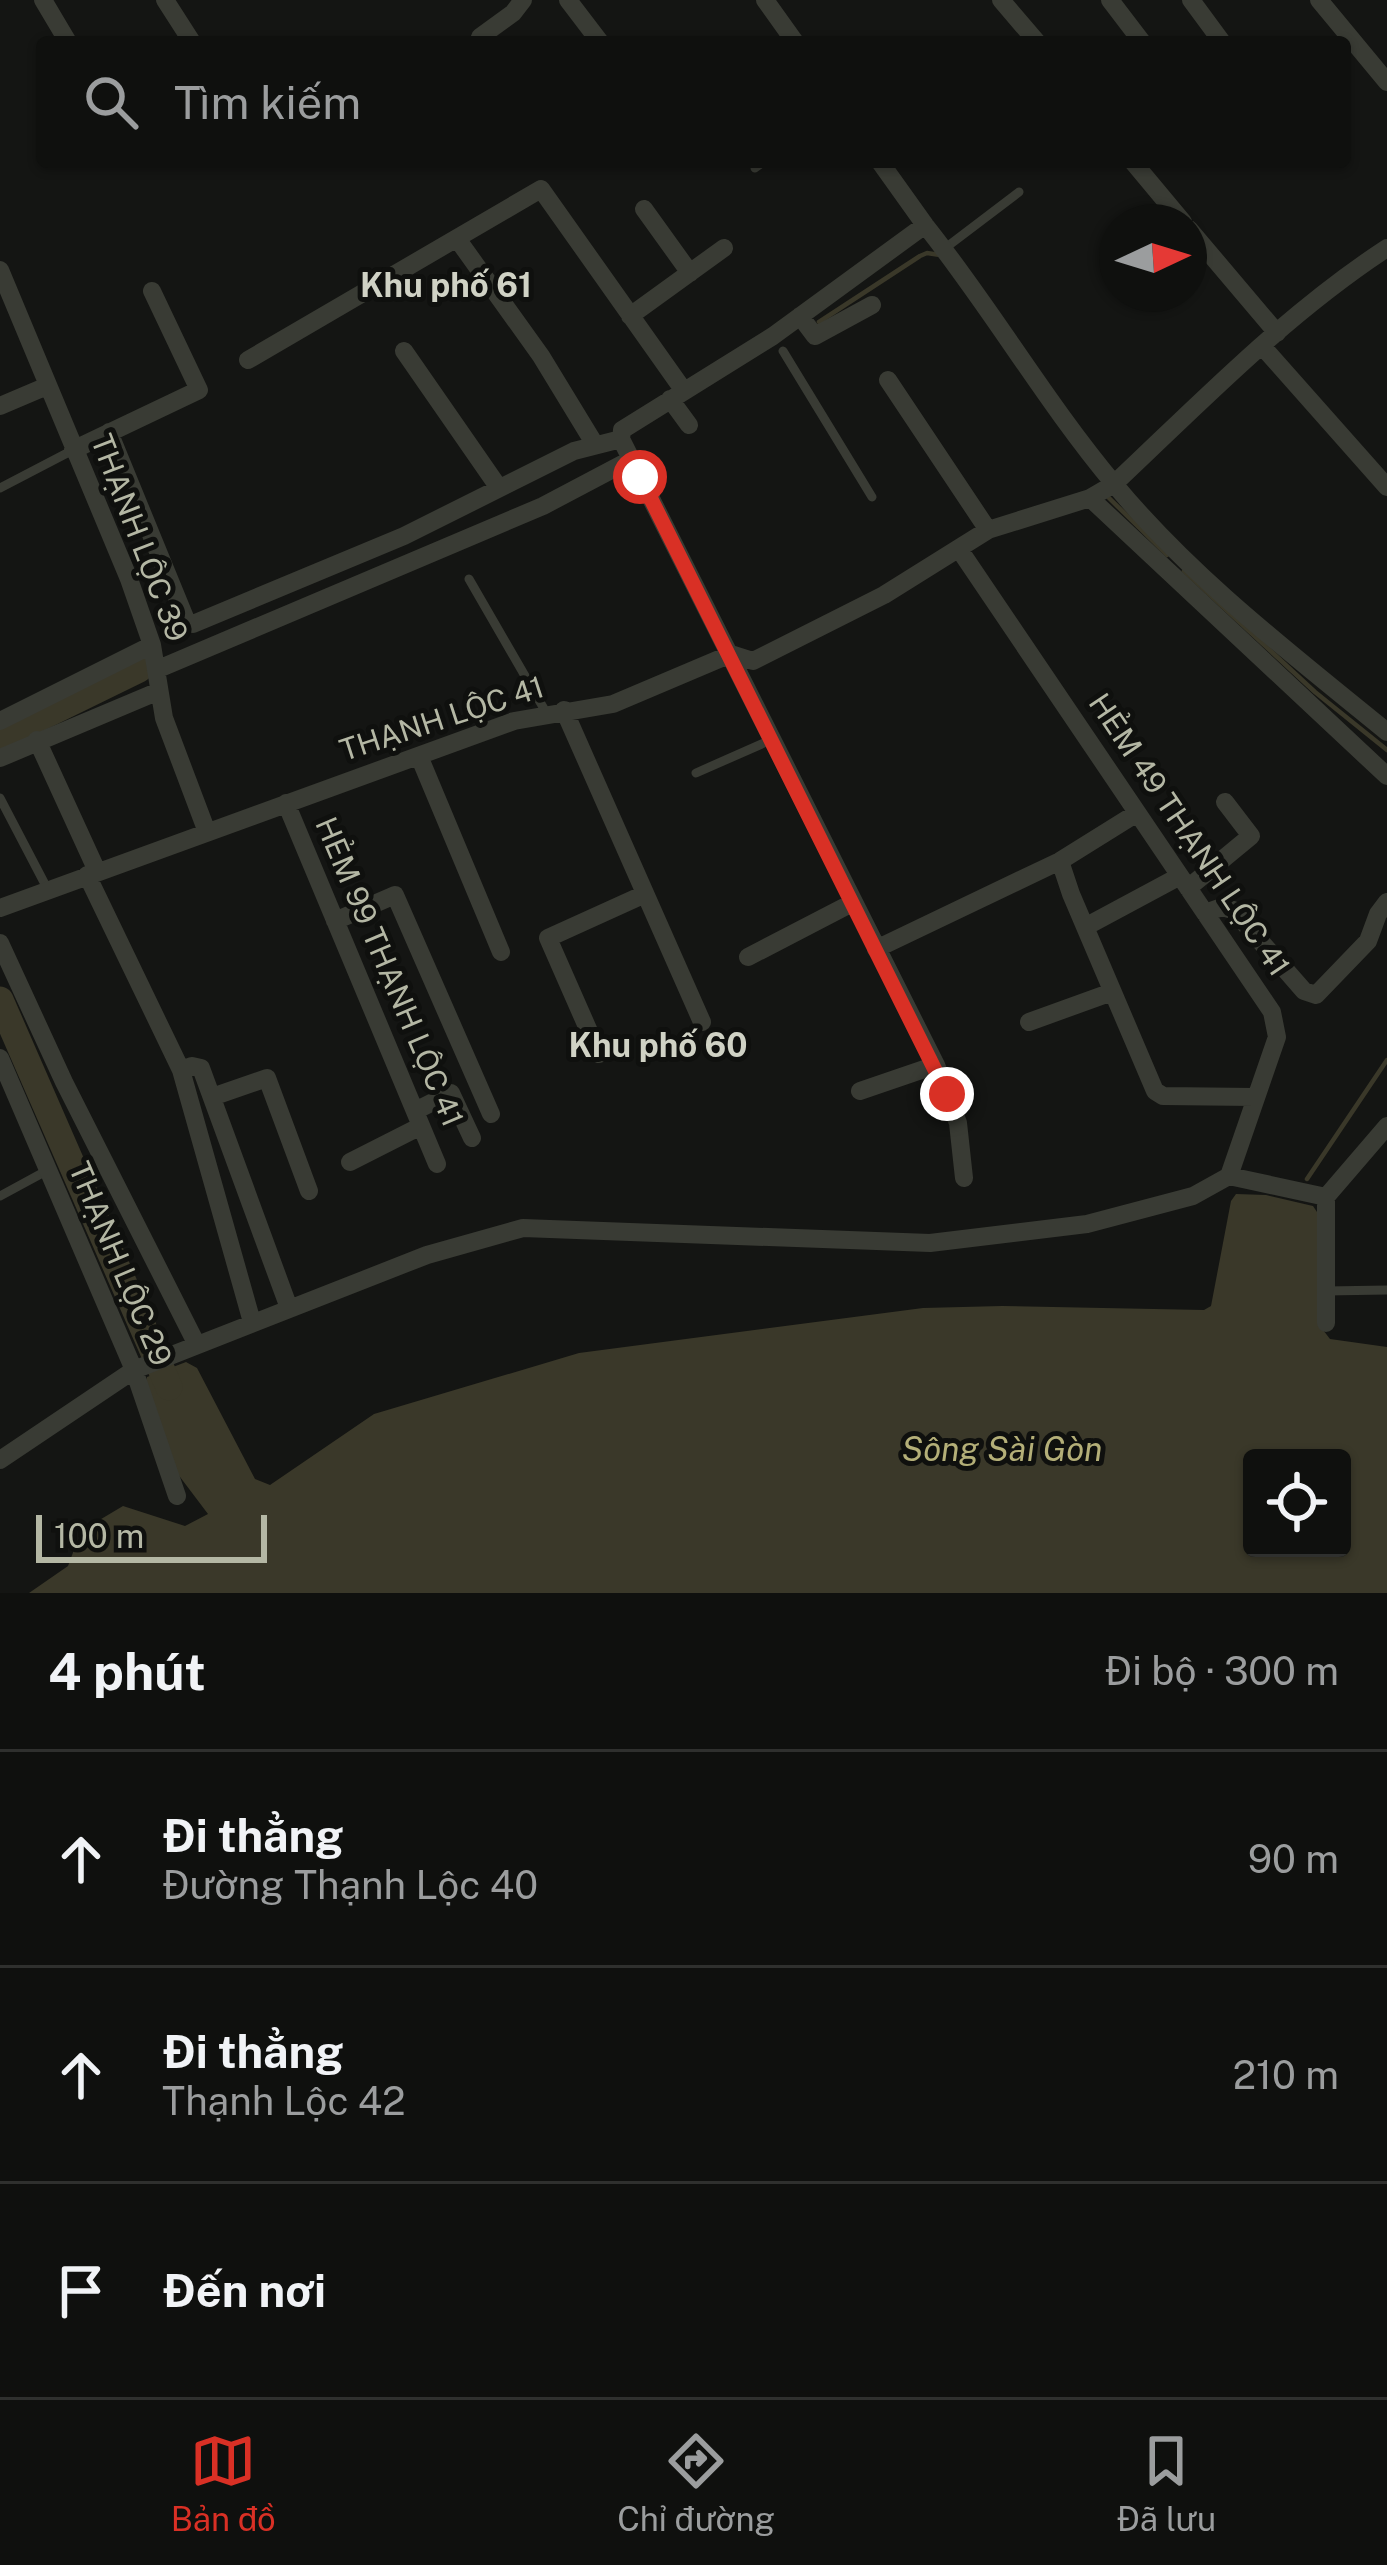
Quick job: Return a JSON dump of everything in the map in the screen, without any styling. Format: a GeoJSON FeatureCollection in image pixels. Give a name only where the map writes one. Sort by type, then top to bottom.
{"type":"FeatureCollection","features":[{"type":"Feature","properties":{"kind":"street"},"geometry":{"type":"LineString","coordinates":[[43,0],[64,36]]}},
{"type":"Feature","properties":{"kind":"street"},"geometry":{"type":"LineString","coordinates":[[165,0],[188,36]]}},
{"type":"Feature","properties":{"kind":"street"},"geometry":{"type":"LineString","coordinates":[[481,36],[523,0]]}},
{"type":"Feature","properties":{"kind":"street"},"geometry":{"type":"LineString","coordinates":[[568,0],[595,36]]}},
{"type":"Feature","properties":{"kind":"street"},"geometry":{"type":"LineString","coordinates":[[765,0],[791,36]]}},
{"type":"Feature","properties":{"kind":"street"},"geometry":{"type":"LineString","coordinates":[[1001,0],[1032,36]]}},
{"type":"Feature","properties":{"kind":"street"},"geometry":{"type":"LineString","coordinates":[[1110,0],[1137,36]]}},
{"type":"Feature","properties":{"kind":"street"},"geometry":{"type":"LineString","coordinates":[[1191,0],[1218,36]]}},
{"type":"Feature","properties":{"kind":"street"},"geometry":{"type":"LineString","coordinates":[[1318,0],[1348,36]]}},
{"type":"Feature","properties":{"kind":"street"},"geometry":{"type":"LineString","coordinates":[[1351,39],[1387,82]]}},
{"type":"Feature","properties":{"kind":"street"},"geometry":{"type":"LineString","coordinates":[[890,168],[925,225],[1114,484],[1172,547],[1278,644],[1387,732]]}},
{"type":"Feature","properties":{"kind":"street"},"geometry":{"type":"LineString","coordinates":[[1138,168],[1168,204]]}},
{"type":"Feature","properties":{"kind":"street"},"geometry":{"type":"LineString","coordinates":[[248,360],[541,189],[630,316],[677,395],[688,425]]}},
{"type":"Feature","properties":{"kind":"street"},"geometry":{"type":"LineString","coordinates":[[644,209],[689,273]]}},
{"type":"Feature","properties":{"kind":"street"},"geometry":{"type":"LineString","coordinates":[[925,225],[800,316],[778,343],[712,373],[622,430],[621,439],[936,1065],[958,1123],[964,1178]]}},
{"type":"Feature","properties":{"kind":"street"},"geometry":{"type":"LineString","coordinates":[[458,240],[542,356],[594,443]]}},
{"type":"Feature","properties":{"kind":"street"},"geometry":{"type":"LineString","coordinates":[[630,316],[724,248]]}},
{"type":"Feature","properties":{"kind":"street"},"geometry":{"type":"LineString","coordinates":[[1114,484],[1270,339],[1387,248]]}},
{"type":"Feature","properties":{"kind":"street"},"geometry":{"type":"LineString","coordinates":[[1207,253],[1387,487]]}},
{"type":"Feature","properties":{"kind":"street","name":"THẠNH LỘC 39"},"geometry":{"type":"LineString","coordinates":[[0,270],[129,579],[152,645],[164,718],[207,832]]}},
{"type":"Feature","properties":{"kind":"street"},"geometry":{"type":"LineString","coordinates":[[73,449],[199,389],[152,291]]}},
{"type":"Feature","properties":{"kind":"street"},"geometry":{"type":"LineString","coordinates":[[800,316],[815,336],[872,305]]}},
{"type":"Feature","properties":{"kind":"street"},"geometry":{"type":"LineString","coordinates":[[404,351],[499,488]]}},
{"type":"Feature","properties":{"kind":"street"},"geometry":{"type":"LineString","coordinates":[[712,373],[723,393]]}},
{"type":"Feature","properties":{"kind":"street"},"geometry":{"type":"LineString","coordinates":[[888,380],[988,530]]}},
{"type":"Feature","properties":{"kind":"street"},"geometry":{"type":"LineString","coordinates":[[0,406],[47,386]]}},
{"type":"Feature","properties":{"kind":"street"},"geometry":{"type":"LineString","coordinates":[[109,432],[186,620],[193,624],[404,536],[594,443],[621,439]]}},
{"type":"Feature","properties":{"kind":"street"},"geometry":{"type":"LineString","coordinates":[[156,670],[543,506],[632,459]]}},
{"type":"Feature","properties":{"kind":"street","name":"THẠNH LỘC 41"},"geometry":{"type":"LineString","coordinates":[[0,908],[514,721],[613,704],[731,654],[753,662],[884,596],[988,530],[1090,498],[1114,484]]}},
{"type":"Feature","properties":{"kind":"street"},"geometry":{"type":"LineString","coordinates":[[1090,498],[1387,776]]}},
{"type":"Feature","properties":{"kind":"street","name":"HẺM 49 THẠNH LỘC 41"},"geometry":{"type":"LineString","coordinates":[[958,549],[1273,1012],[1277,1037],[1228,1176]]}},
{"type":"Feature","properties":{"kind":"street"},"geometry":{"type":"LineString","coordinates":[[0,721],[152,645]]}},
{"type":"Feature","properties":{"kind":"street"},"geometry":{"type":"LineString","coordinates":[[0,758],[159,691]]}},
{"type":"Feature","properties":{"kind":"street"},"geometry":{"type":"LineString","coordinates":[[555,712],[702,1022]]}},
{"type":"Feature","properties":{"kind":"street"},"geometry":{"type":"LineString","coordinates":[[38,740],[92,873],[182,1070],[252,1322]]}},
{"type":"Feature","properties":{"kind":"street"},"geometry":{"type":"LineString","coordinates":[[418,756],[501,952]]}},
{"type":"Feature","properties":{"kind":"street"},"geometry":{"type":"LineString","coordinates":[[1085,927],[1184,882],[1251,836],[1225,802]]}},
{"type":"Feature","properties":{"kind":"street","name":"HẺM 99 THẠNH LỘC 41"},"geometry":{"type":"LineString","coordinates":[[286,803],[437,1163]]}},
{"type":"Feature","properties":{"kind":"street"},"geometry":{"type":"LineString","coordinates":[[877,949],[1060,861],[1137,813]]}},
{"type":"Feature","properties":{"kind":"street"},"geometry":{"type":"LineString","coordinates":[[1060,861],[1145,1073],[1159,1094],[1254,1097]]}},
{"type":"Feature","properties":{"kind":"street"},"geometry":{"type":"LineString","coordinates":[[599,1054],[548,938],[645,894]]}},
{"type":"Feature","properties":{"kind":"street"},"geometry":{"type":"LineString","coordinates":[[335,921],[394,895],[491,1114]]}},
{"type":"Feature","properties":{"kind":"street"},"geometry":{"type":"LineString","coordinates":[[748,957],[854,902]]}},
{"type":"Feature","properties":{"kind":"street"},"geometry":{"type":"LineString","coordinates":[[1205,913],[1222,907],[1233,910],[1304,991],[1316,995],[1368,941],[1387,902]]}},
{"type":"Feature","properties":{"kind":"street"},"geometry":{"type":"LineString","coordinates":[[0,944],[193,1344]]}},
{"type":"Feature","properties":{"kind":"street"},"geometry":{"type":"LineString","coordinates":[[1028,1022],[1112,992]]}},
{"type":"Feature","properties":{"kind":"street"},"geometry":{"type":"LineString","coordinates":[[860,1091],[936,1065]]}},
{"type":"Feature","properties":{"kind":"street","name":"THẠNH LỘC 29"},"geometry":{"type":"LineString","coordinates":[[2,1066],[134,1370],[177,1496]]}},
{"type":"Feature","properties":{"kind":"street"},"geometry":{"type":"LineString","coordinates":[[182,1070],[201,1068],[289,1308]]}},
{"type":"Feature","properties":{"kind":"street"},"geometry":{"type":"LineString","coordinates":[[212,1097],[267,1078],[309,1191]]}},
{"type":"Feature","properties":{"kind":"street"},"geometry":{"type":"LineString","coordinates":[[350,1162],[451,1093],[472,1138]]}},
{"type":"Feature","properties":{"kind":"street"},"geometry":{"type":"LineString","coordinates":[[1326,1323],[1326,1197],[1387,1126]]}},
{"type":"Feature","properties":{"kind":"street"},"geometry":{"type":"LineString","coordinates":[[0,1460],[134,1370],[427,1255],[523,1228],[930,1244],[1088,1224],[1193,1196],[1228,1176],[1326,1197]]}},
{"type":"Feature","properties":{"kind":"lane"},"geometry":{"type":"LineString","coordinates":[[944,249],[1019,192]]}},
{"type":"Feature","properties":{"kind":"lane"},"geometry":{"type":"LineString","coordinates":[[778,343],[872,497]]}},
{"type":"Feature","properties":{"kind":"lane"},"geometry":{"type":"LineString","coordinates":[[0,488],[73,449]]}},
{"type":"Feature","properties":{"kind":"lane"},"geometry":{"type":"LineString","coordinates":[[469,578],[555,712]]}},
{"type":"Feature","properties":{"kind":"lane"},"geometry":{"type":"LineString","coordinates":[[696,773],[773,739]]}},
{"type":"Feature","properties":{"kind":"lane"},"geometry":{"type":"LineString","coordinates":[[0,798],[48,890]]}},
{"type":"Feature","properties":{"kind":"lane"},"geometry":{"type":"LineString","coordinates":[[0,1196],[48,1170]]}},
{"type":"Feature","properties":{"kind":"lane"},"geometry":{"type":"LineString","coordinates":[[1326,1292],[1387,1290]]}},
{"type":"Feature","properties":{"kind":"water","name":"Sông Sài Gòn"},"geometry":{"type":"Polygon","coordinates":[[[1236,1194],[1266,1195],[1313,1206],[1321,1218],[1320,1326],[1330,1339],[1387,1347],[1387,1593],[29,1593],[68,1566],[81,1531],[123,1506],[185,1526],[208,1514],[174,1469],[144,1388],[147,1377],[186,1362],[197,1368],[255,1479],[270,1485],[374,1414],[579,1353],[923,1308],[1204,1310],[1211,1306],[1236,1194]]]}},
{"type":"Feature","properties":{"kind":"waterway"},"geometry":{"type":"LineString","coordinates":[[819,322],[920,256],[940,255]]}},
{"type":"Feature","properties":{"kind":"waterway"},"geometry":{"type":"LineString","coordinates":[[1107,496],[1167,555]]}},
{"type":"Feature","properties":{"kind":"waterway"},"geometry":{"type":"LineString","coordinates":[[1184,571],[1315,692],[1387,750]]}},
{"type":"Feature","properties":{"kind":"waterway"},"geometry":{"type":"LineString","coordinates":[[0,737],[139,669]]}},
{"type":"Feature","properties":{"kind":"waterway"},"geometry":{"type":"LineString","coordinates":[[0,1000],[169,1387]]}},
{"type":"Feature","properties":{"kind":"waterway"},"geometry":{"type":"LineString","coordinates":[[1307,1179],[1387,1060]]}},
{"type":"Feature","properties":{"kind":"district","name":"Khu phố 61"},"geometry":{"type":"Point","coordinates":[446,285]}},
{"type":"Feature","properties":{"kind":"district","name":"Khu phố 60"},"geometry":{"type":"Point","coordinates":[658,1045]}},
{"type":"Feature","properties":{"kind":"route"},"geometry":{"type":"LineString","coordinates":[[640,477],[947,1094]]}}]}
